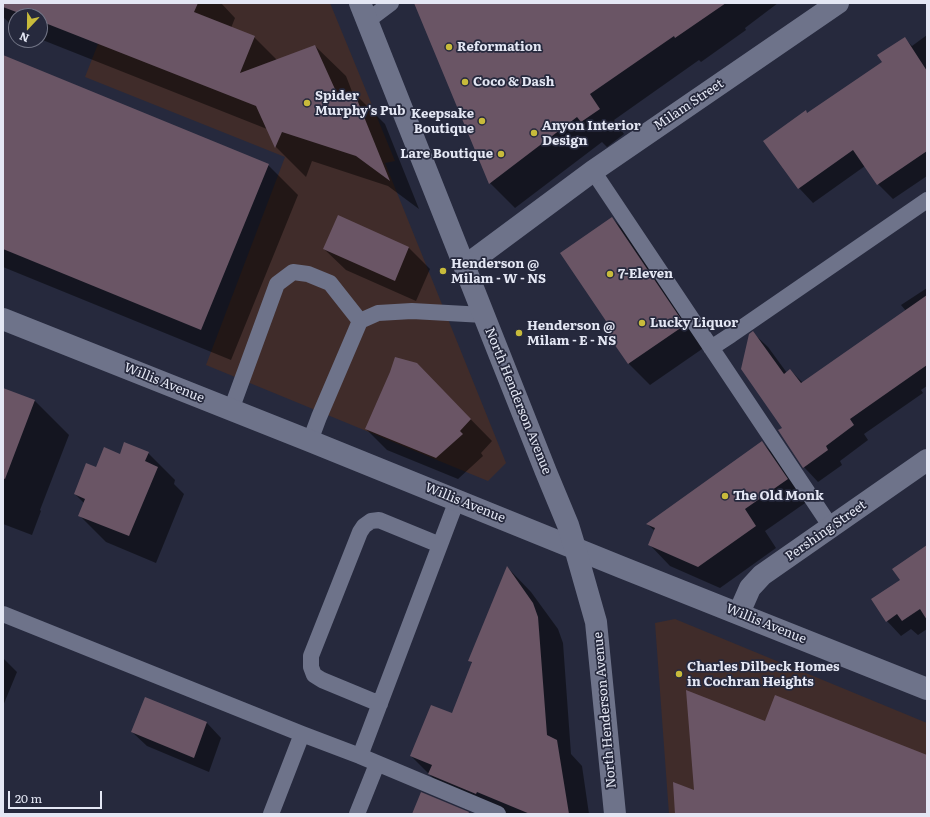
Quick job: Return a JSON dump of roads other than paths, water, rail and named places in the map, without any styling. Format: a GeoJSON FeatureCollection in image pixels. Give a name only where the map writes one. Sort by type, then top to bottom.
{"type":"FeatureCollection","features":[{"type":"Feature","properties":{"kind":"street","name":"Milam Street"},"geometry":{"type":"LineString","coordinates":[[465,266],[593,171],[838,3]]}},
{"type":"Feature","properties":{"kind":"street","name":"North Henderson Avenue"},"geometry":{"type":"LineString","coordinates":[[363,12],[568,525],[596,622],[615,814]]}},
{"type":"Feature","properties":{"kind":"street","name":"Willis Avenue"},"geometry":{"type":"LineString","coordinates":[[3,319],[927,689]]}},
{"type":"Feature","properties":{"kind":"street","name":"Pershing Street"},"geometry":{"type":"LineString","coordinates":[[738,613],[750,588],[762,575],[927,460]]}},
{"type":"Feature","properties":{"kind":"lane"},"geometry":{"type":"LineString","coordinates":[[363,12],[391,3]]}},
{"type":"Feature","properties":{"kind":"lane"},"geometry":{"type":"LineString","coordinates":[[593,171],[831,527]]}},
{"type":"Feature","properties":{"kind":"lane"},"geometry":{"type":"LineString","coordinates":[[711,348],[927,200]]}},
{"type":"Feature","properties":{"kind":"lane"},"geometry":{"type":"LineString","coordinates":[[231,410],[277,284],[293,272],[308,274],[330,283],[360,321]]}},
{"type":"Feature","properties":{"kind":"lane"},"geometry":{"type":"LineString","coordinates":[[310,441],[319,416],[360,321],[378,313],[412,311],[484,315]]}},
{"type":"Feature","properties":{"kind":"lane"},"geometry":{"type":"LineString","coordinates":[[360,756],[457,500]]}},
{"type":"Feature","properties":{"kind":"lane"},"geometry":{"type":"LineString","coordinates":[[380,704],[322,680],[314,675],[311,667],[311,656],[360,532],[364,526],[371,521],[379,520],[440,545]]}},
{"type":"Feature","properties":{"kind":"lane"},"geometry":{"type":"LineString","coordinates":[[3,614],[360,756],[498,814]]}},
{"type":"Feature","properties":{"kind":"lane"},"geometry":{"type":"LineString","coordinates":[[271,814],[302,734]]}},
{"type":"Feature","properties":{"kind":"lane"},"geometry":{"type":"LineString","coordinates":[[357,814],[377,764]]}},
{"type":"Feature","properties":{"kind":"place","name":"Reformation"},"geometry":{"type":"Point","coordinates":[449,47]}},
{"type":"Feature","properties":{"kind":"place","name":"Coco & Dash"},"geometry":{"type":"Point","coordinates":[465,82]}},
{"type":"Feature","properties":{"kind":"place","name":"Spider Murphy's Pub"},"geometry":{"type":"Point","coordinates":[307,103]}},
{"type":"Feature","properties":{"kind":"place","name":"Keepsake Boutique"},"geometry":{"type":"Point","coordinates":[482,121]}},
{"type":"Feature","properties":{"kind":"place","name":"Anyon Interior Design"},"geometry":{"type":"Point","coordinates":[534,133]}},
{"type":"Feature","properties":{"kind":"place","name":"Lare Boutique"},"geometry":{"type":"Point","coordinates":[501,154]}},
{"type":"Feature","properties":{"kind":"place","name":"Henderson @ Milam - W - NS"},"geometry":{"type":"Point","coordinates":[443,271]}},
{"type":"Feature","properties":{"kind":"place","name":"7-Eleven"},"geometry":{"type":"Point","coordinates":[610,274]}},
{"type":"Feature","properties":{"kind":"place","name":"Lucky Liquor"},"geometry":{"type":"Point","coordinates":[642,323]}},
{"type":"Feature","properties":{"kind":"place","name":"Henderson @ Milam - E - NS"},"geometry":{"type":"Point","coordinates":[519,333]}},
{"type":"Feature","properties":{"kind":"place","name":"The Old Monk"},"geometry":{"type":"Point","coordinates":[725,496]}},
{"type":"Feature","properties":{"kind":"place","name":"Charles Dilbeck Homes in Cochran Heights"},"geometry":{"type":"Point","coordinates":[679,674]}}]}
